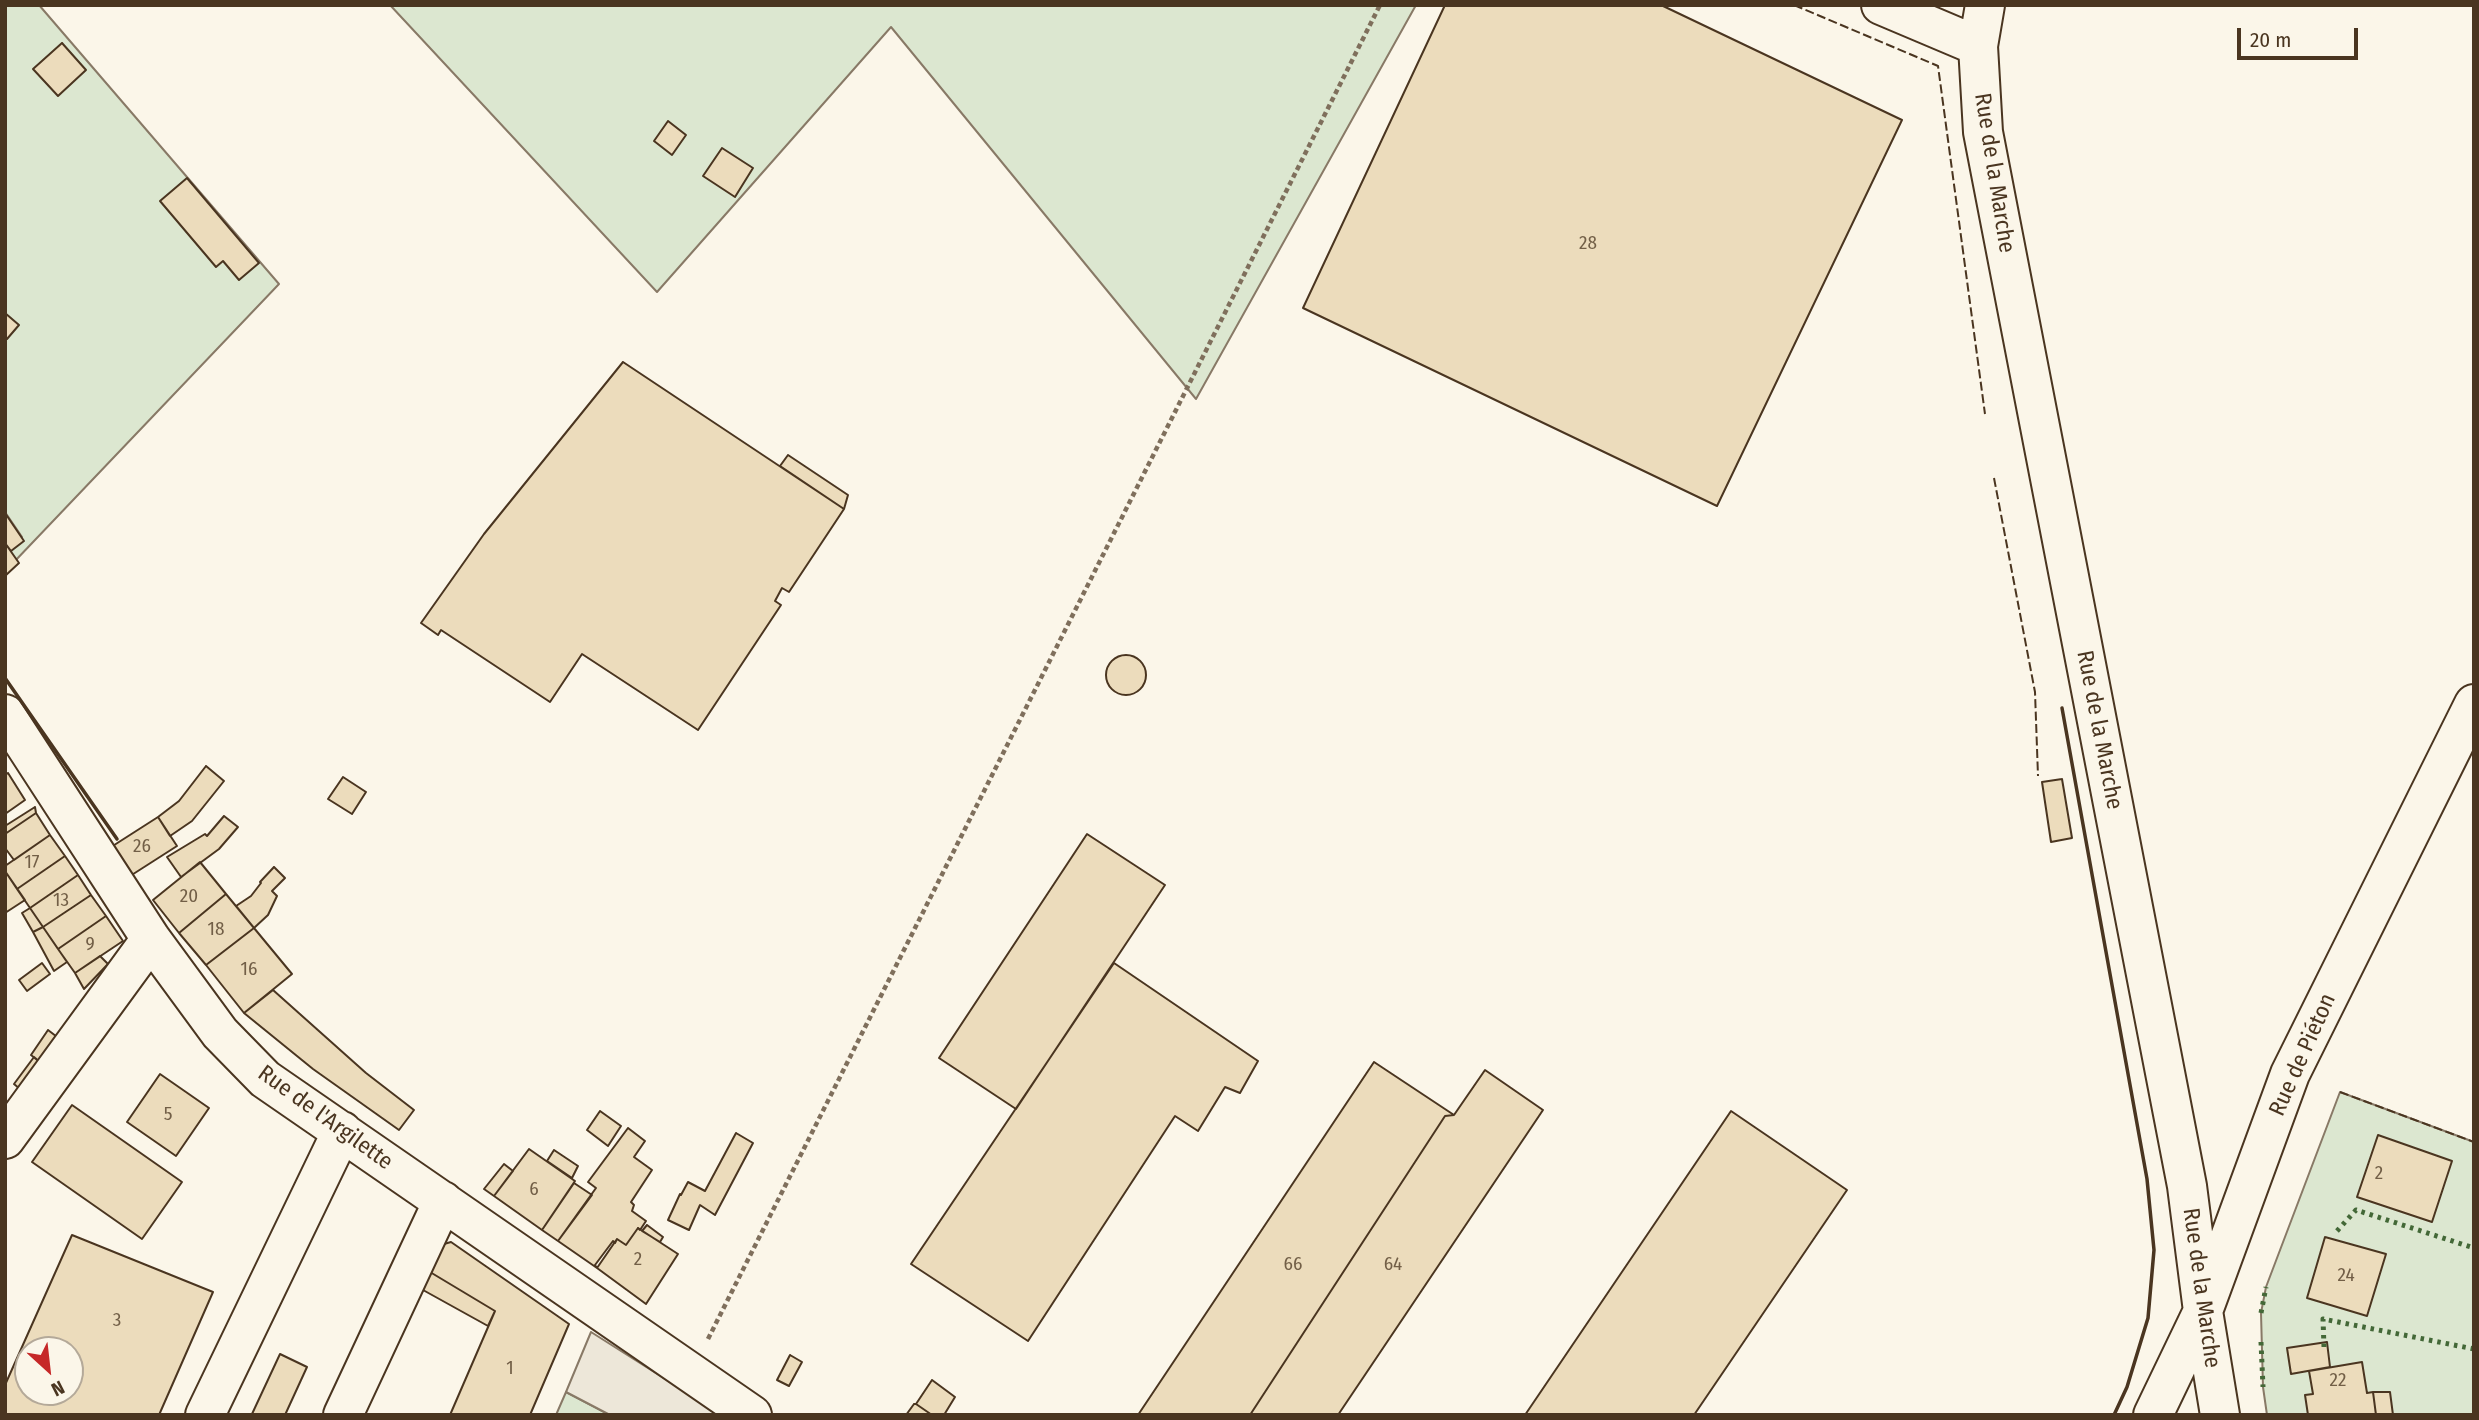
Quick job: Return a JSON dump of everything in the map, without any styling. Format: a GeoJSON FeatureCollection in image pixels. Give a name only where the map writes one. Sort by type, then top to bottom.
{"type":"FeatureCollection","features":[{"type":"Feature","properties":{"kind":"street"},"geometry":{"type":"LineString","coordinates":[[1881,5],[1978,46]]}},
{"type":"Feature","properties":{"kind":"street","name":"Rue de la Marche"},"geometry":{"type":"LineString","coordinates":[[1985,5],[1978,46],[1983,132],[2187,1186],[2220,1415]]}},
{"type":"Feature","properties":{"kind":"street","name":"Rue de Piéton"},"geometry":{"type":"LineString","coordinates":[[2153,1415],[2203,1311],[2290,1074],[2474,704]]}},
{"type":"Feature","properties":{"kind":"street","name":"Rue de l'Argilette"},"geometry":{"type":"LineString","coordinates":[[5,714],[150,939],[220,1033],[265,1079],[752,1415]]}},
{"type":"Feature","properties":{"kind":"street"},"geometry":{"type":"LineString","coordinates":[[5,1139],[150,939]]}},
{"type":"Feature","properties":{"kind":"street"},"geometry":{"type":"LineString","coordinates":[[205,1415],[342,1131]]}},
{"type":"Feature","properties":{"kind":"street"},"geometry":{"type":"LineString","coordinates":[[343,1415],[443,1201]]}},
{"type":"Feature","properties":{"kind":"path"},"geometry":{"type":"LineString","coordinates":[[691,1372],[1380,5]]}},
{"type":"Feature","properties":{"kind":"green space"},"geometry":{"type":"Polygon","coordinates":[[[5,5],[39,5],[279,284],[14,562],[6,548],[22,537],[5,512],[5,5]]]}},
{"type":"Feature","properties":{"kind":"green space"},"geometry":{"type":"Polygon","coordinates":[[[390,5],[1416,5],[1196,399],[891,27],[657,292],[390,5]]]}},
{"type":"Feature","properties":{"kind":"green space"},"geometry":{"type":"Polygon","coordinates":[[[2340,1092],[2474,1142],[2474,1415],[2267,1415],[2263,1387],[2261,1313],[2266,1287],[2340,1092]]]}},
{"type":"Feature","properties":{"kind":"green space"},"geometry":{"type":"Polygon","coordinates":[[[566,1392],[610,1415],[556,1415],[566,1392]]]}},
{"type":"Feature","properties":{"kind":"shaded area"},"geometry":{"type":"Polygon","coordinates":[[[591,1332],[722,1415],[610,1415],[566,1392],[591,1332]]]}},
{"type":"Feature","properties":{"kind":"building"},"geometry":{"type":"Polygon","coordinates":[[[1445,5],[1661,5],[1902,120],[1717,506],[1303,308],[1445,5]]]}},
{"type":"Feature","properties":{"kind":"building"},"geometry":{"type":"Polygon","coordinates":[[[62,43],[86,70],[58,96],[33,69],[62,43]]]}},
{"type":"Feature","properties":{"kind":"building"},"geometry":{"type":"Polygon","coordinates":[[[668,121],[686,135],[672,155],[654,141],[668,121]]]}},
{"type":"Feature","properties":{"kind":"building"},"geometry":{"type":"Polygon","coordinates":[[[722,148],[753,168],[735,197],[703,176],[722,148]]]}},
{"type":"Feature","properties":{"kind":"building"},"geometry":{"type":"Polygon","coordinates":[[[187,178],[259,263],[239,280],[223,261],[216,267],[160,201],[187,178]]]}},
{"type":"Feature","properties":{"kind":"building"},"geometry":{"type":"Polygon","coordinates":[[[5,313],[19,325],[7,339],[5,338],[5,313]]]}},
{"type":"Feature","properties":{"kind":"building"},"geometry":{"type":"Polygon","coordinates":[[[623,362],[844,509],[789,592],[782,588],[775,601],[781,605],[698,730],[582,654],[550,702],[441,630],[438,635],[421,623],[484,534],[623,362]]]}},
{"type":"Feature","properties":{"kind":"building"},"geometry":{"type":"Polygon","coordinates":[[[788,455],[848,495],[844,509],[780,466],[788,455]]]}},
{"type":"Feature","properties":{"kind":"building"},"geometry":{"type":"Polygon","coordinates":[[[5,513],[24,541],[11,551],[5,543],[5,513]]]}},
{"type":"Feature","properties":{"kind":"building"},"geometry":{"type":"Polygon","coordinates":[[[5,543],[19,563],[5,576],[5,543]]]}},
{"type":"Feature","properties":{"kind":"building"},"geometry":{"type":"Polygon","coordinates":[[[1126,655],[1134,656],[1140,661],[1145,667],[1145,683],[1140,689],[1134,694],[1126,695],[1118,694],[1112,689],[1107,683],[1106,675],[1107,667],[1112,661],[1118,656],[1126,655]]]}},
{"type":"Feature","properties":{"kind":"building"},"geometry":{"type":"Polygon","coordinates":[[[206,766],[224,781],[192,821],[170,836],[158,817],[179,801],[206,766]]]}},
{"type":"Feature","properties":{"kind":"building"},"geometry":{"type":"Polygon","coordinates":[[[8,773],[25,800],[5,814],[5,775],[8,773]]]}},
{"type":"Feature","properties":{"kind":"building"},"geometry":{"type":"Polygon","coordinates":[[[343,777],[366,792],[352,814],[328,799],[343,777]]]}},
{"type":"Feature","properties":{"kind":"building"},"geometry":{"type":"Polygon","coordinates":[[[2062,779],[2072,838],[2051,842],[2042,782],[2062,779]]]}},
{"type":"Feature","properties":{"kind":"building"},"geometry":{"type":"Polygon","coordinates":[[[35,807],[36,813],[5,834],[5,826],[35,807]]]}},
{"type":"Feature","properties":{"kind":"building"},"geometry":{"type":"Polygon","coordinates":[[[36,813],[50,835],[14,860],[5,848],[5,834],[36,813]]]}},
{"type":"Feature","properties":{"kind":"building"},"geometry":{"type":"Polygon","coordinates":[[[224,816],[238,827],[219,849],[181,877],[167,857],[205,834],[207,836],[224,816]]]}},
{"type":"Feature","properties":{"kind":"building"},"geometry":{"type":"Polygon","coordinates":[[[158,817],[177,846],[127,878],[108,849],[158,817]]]}},
{"type":"Feature","properties":{"kind":"building"},"geometry":{"type":"Polygon","coordinates":[[[1087,834],[1165,885],[1016,1109],[939,1058],[1087,834]]]}},
{"type":"Feature","properties":{"kind":"building"},"geometry":{"type":"Polygon","coordinates":[[[50,835],[65,856],[17,889],[5,871],[5,866],[50,835]]]}},
{"type":"Feature","properties":{"kind":"building"},"geometry":{"type":"Polygon","coordinates":[[[65,856],[78,875],[30,908],[17,889],[65,856]]]}},
{"type":"Feature","properties":{"kind":"building"},"geometry":{"type":"Polygon","coordinates":[[[200,862],[226,894],[179,933],[153,900],[200,862]]]}},
{"type":"Feature","properties":{"kind":"building"},"geometry":{"type":"Polygon","coordinates":[[[274,867],[285,878],[272,891],[277,896],[268,915],[254,928],[236,906],[251,896],[274,867]]]}},
{"type":"Feature","properties":{"kind":"building"},"geometry":{"type":"Polygon","coordinates":[[[5,871],[25,900],[5,913],[5,871]]]}},
{"type":"Feature","properties":{"kind":"building"},"geometry":{"type":"Polygon","coordinates":[[[78,875],[91,895],[43,927],[30,908],[78,875]]]}},
{"type":"Feature","properties":{"kind":"building"},"geometry":{"type":"Polygon","coordinates":[[[226,894],[254,928],[206,965],[179,933],[226,894]]]}},
{"type":"Feature","properties":{"kind":"building"},"geometry":{"type":"Polygon","coordinates":[[[91,895],[106,916],[58,949],[43,927],[91,895]]]}},
{"type":"Feature","properties":{"kind":"building"},"geometry":{"type":"Polygon","coordinates":[[[30,908],[43,927],[33,932],[22,913],[30,908]]]}},
{"type":"Feature","properties":{"kind":"building"},"geometry":{"type":"Polygon","coordinates":[[[106,916],[123,941],[75,973],[58,949],[106,916]]]}},
{"type":"Feature","properties":{"kind":"building"},"geometry":{"type":"Polygon","coordinates":[[[43,927],[67,962],[54,971],[33,932],[43,927]]]}},
{"type":"Feature","properties":{"kind":"building"},"geometry":{"type":"Polygon","coordinates":[[[254,928],[292,974],[244,1013],[206,965],[254,928]]]}},
{"type":"Feature","properties":{"kind":"building"},"geometry":{"type":"Polygon","coordinates":[[[100,956],[108,964],[84,989],[75,973],[100,956]]]}},
{"type":"Feature","properties":{"kind":"building"},"geometry":{"type":"Polygon","coordinates":[[[42,963],[50,974],[27,991],[19,980],[42,963]]]}},
{"type":"Feature","properties":{"kind":"building"},"geometry":{"type":"Polygon","coordinates":[[[1114,963],[1258,1061],[1240,1093],[1225,1087],[1198,1131],[1175,1116],[1028,1341],[911,1264],[1114,963]]]}},
{"type":"Feature","properties":{"kind":"building"},"geometry":{"type":"Polygon","coordinates":[[[273,990],[366,1073],[414,1110],[399,1130],[313,1069],[244,1013],[273,990]]]}},
{"type":"Feature","properties":{"kind":"building"},"geometry":{"type":"Polygon","coordinates":[[[48,1030],[65,1043],[47,1068],[31,1055],[48,1030]]]}},
{"type":"Feature","properties":{"kind":"building"},"geometry":{"type":"Polygon","coordinates":[[[34,1057],[47,1068],[27,1095],[14,1084],[34,1057]]]}},
{"type":"Feature","properties":{"kind":"building"},"geometry":{"type":"Polygon","coordinates":[[[1374,1062],[1454,1115],[1445,1116],[1250,1415],[1138,1415],[1374,1062]]]}},
{"type":"Feature","properties":{"kind":"building"},"geometry":{"type":"Polygon","coordinates":[[[1485,1070],[1543,1110],[1338,1415],[1250,1415],[1445,1116],[1454,1115],[1485,1070]]]}},
{"type":"Feature","properties":{"kind":"building"},"geometry":{"type":"Polygon","coordinates":[[[160,1074],[209,1108],[176,1156],[127,1122],[160,1074]]]}},
{"type":"Feature","properties":{"kind":"building"},"geometry":{"type":"Polygon","coordinates":[[[72,1105],[182,1182],[142,1239],[32,1162],[72,1105]]]}},
{"type":"Feature","properties":{"kind":"building"},"geometry":{"type":"Polygon","coordinates":[[[600,1111],[621,1126],[608,1146],[587,1130],[600,1111]]]}},
{"type":"Feature","properties":{"kind":"building"},"geometry":{"type":"Polygon","coordinates":[[[1731,1111],[1847,1190],[1694,1415],[1525,1415],[1731,1111]]]}},
{"type":"Feature","properties":{"kind":"building"},"geometry":{"type":"Polygon","coordinates":[[[628,1128],[645,1141],[634,1157],[652,1170],[631,1202],[634,1205],[632,1211],[646,1221],[626,1245],[617,1239],[615,1243],[613,1241],[595,1265],[597,1268],[558,1241],[596,1188],[588,1182],[628,1128]]]}},
{"type":"Feature","properties":{"kind":"building"},"geometry":{"type":"Polygon","coordinates":[[[736,1133],[753,1143],[715,1215],[700,1205],[689,1230],[668,1220],[688,1182],[705,1191],[736,1133]]]}},
{"type":"Feature","properties":{"kind":"building"},"geometry":{"type":"Polygon","coordinates":[[[2378,1135],[2452,1161],[2432,1222],[2357,1197],[2378,1135]]]}},
{"type":"Feature","properties":{"kind":"building"},"geometry":{"type":"Polygon","coordinates":[[[529,1149],[575,1181],[542,1230],[494,1196],[529,1149]]]}},
{"type":"Feature","properties":{"kind":"building"},"geometry":{"type":"Polygon","coordinates":[[[554,1150],[578,1166],[572,1178],[547,1161],[554,1150]]]}},
{"type":"Feature","properties":{"kind":"building"},"geometry":{"type":"Polygon","coordinates":[[[504,1164],[513,1171],[494,1196],[484,1189],[504,1164]]]}},
{"type":"Feature","properties":{"kind":"building"},"geometry":{"type":"Polygon","coordinates":[[[574,1183],[592,1195],[558,1241],[542,1230],[574,1183]]]}},
{"type":"Feature","properties":{"kind":"building"},"geometry":{"type":"Polygon","coordinates":[[[647,1225],[663,1237],[660,1242],[642,1231],[647,1225]]]}},
{"type":"Feature","properties":{"kind":"building"},"geometry":{"type":"Polygon","coordinates":[[[638,1228],[678,1254],[646,1304],[597,1268],[617,1239],[626,1245],[638,1228]]]}},
{"type":"Feature","properties":{"kind":"building"},"geometry":{"type":"Polygon","coordinates":[[[72,1235],[213,1292],[159,1415],[5,1415],[5,1385],[14,1365],[14,1406],[84,1406],[84,1336],[27,1336],[72,1235]]]}},
{"type":"Feature","properties":{"kind":"building"},"geometry":{"type":"Polygon","coordinates":[[[2325,1237],[2386,1254],[2367,1316],[2307,1298],[2325,1237]]]}},
{"type":"Feature","properties":{"kind":"building"},"geometry":{"type":"Polygon","coordinates":[[[451,1242],[569,1324],[530,1415],[450,1415],[495,1311],[430,1272],[444,1244],[451,1242]]]}},
{"type":"Feature","properties":{"kind":"building"},"geometry":{"type":"Polygon","coordinates":[[[430,1272],[495,1311],[488,1326],[423,1290],[430,1272]]]}},
{"type":"Feature","properties":{"kind":"building"},"geometry":{"type":"Polygon","coordinates":[[[2327,1342],[2330,1367],[2291,1374],[2287,1348],[2327,1342]]]}},
{"type":"Feature","properties":{"kind":"building"},"geometry":{"type":"Polygon","coordinates":[[[280,1354],[307,1367],[285,1415],[252,1414],[280,1354]]]}},
{"type":"Feature","properties":{"kind":"building"},"geometry":{"type":"Polygon","coordinates":[[[790,1355],[802,1362],[789,1386],[777,1380],[790,1355]]]}},
{"type":"Feature","properties":{"kind":"building"},"geometry":{"type":"Polygon","coordinates":[[[2362,1362],[2367,1393],[2373,1392],[2376,1415],[2308,1415],[2305,1395],[2313,1394],[2309,1371],[2362,1362]]]}},
{"type":"Feature","properties":{"kind":"building"},"geometry":{"type":"Polygon","coordinates":[[[932,1380],[955,1397],[944,1415],[932,1415],[916,1404],[932,1380]]]}},
{"type":"Feature","properties":{"kind":"building"},"geometry":{"type":"Polygon","coordinates":[[[2373,1392],[2390,1392],[2393,1415],[2376,1415],[2373,1392]]]}},
{"type":"Feature","properties":{"kind":"building"},"geometry":{"type":"Polygon","coordinates":[[[916,1404],[932,1415],[906,1415],[916,1404]]]}},
{"type":"Feature","properties":{"kind":"hedge"},"geometry":{"type":"LineString","coordinates":[[2337,1231],[2356,1210],[2474,1248]]}},
{"type":"Feature","properties":{"kind":"hedge"},"geometry":{"type":"LineString","coordinates":[[2261,1313],[2266,1287]]}},
{"type":"Feature","properties":{"kind":"hedge"},"geometry":{"type":"LineString","coordinates":[[2324,1347],[2323,1319],[2474,1349]]}},
{"type":"Feature","properties":{"kind":"hedge"},"geometry":{"type":"LineString","coordinates":[[2261,1342],[2263,1387]]}},
{"type":"Feature","properties":{"kind":"fence"},"geometry":{"type":"LineString","coordinates":[[1794,5],[1938,66],[1985,414]]}},
{"type":"Feature","properties":{"kind":"fence"},"geometry":{"type":"LineString","coordinates":[[1994,478],[2035,692],[2038,776]]}},
{"type":"Feature","properties":{"kind":"fence"},"geometry":{"type":"LineString","coordinates":[[2340,1092],[2474,1142]]}},
{"type":"Feature","properties":{"kind":"wall"},"geometry":{"type":"LineString","coordinates":[[5,678],[117,839]]}},
{"type":"Feature","properties":{"kind":"wall"},"geometry":{"type":"LineString","coordinates":[[2062,708],[2147,1179],[2154,1250],[2148,1318],[2127,1387],[2114,1415]]}}]}
